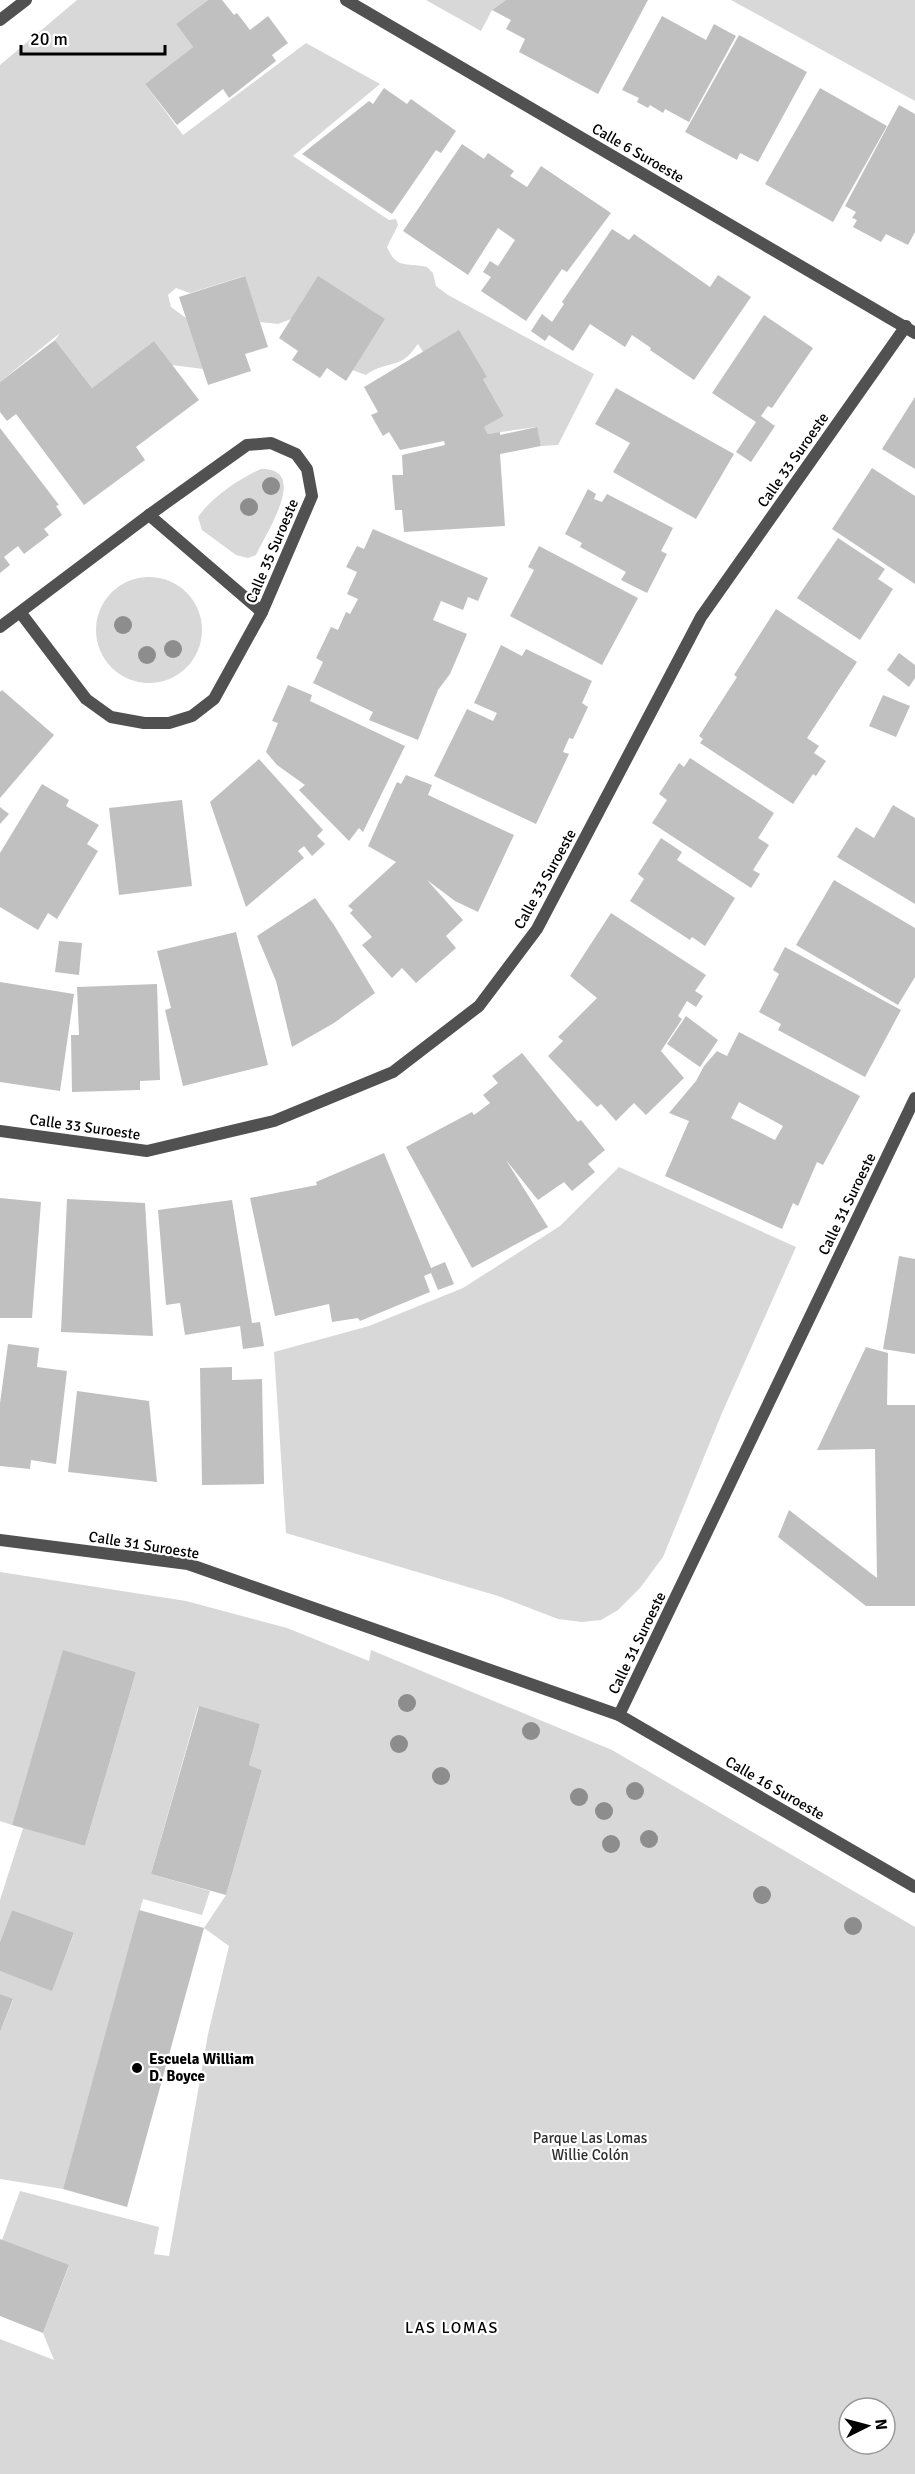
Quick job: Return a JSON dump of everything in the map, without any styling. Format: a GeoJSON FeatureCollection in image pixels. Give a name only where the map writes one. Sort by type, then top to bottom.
{"type":"FeatureCollection","features":[{"type":"Feature","properties":{"kind":"street"},"geometry":{"type":"LineString","coordinates":[[0,20],[26,0]]}},
{"type":"Feature","properties":{"kind":"street","name":"Calle 6 Suroeste"},"geometry":{"type":"LineString","coordinates":[[346,0],[911,330]]}},
{"type":"Feature","properties":{"kind":"street","name":"Calle 33 Suroeste"},"geometry":{"type":"LineString","coordinates":[[0,1131],[147,1151],[274,1121],[393,1072],[479,1006],[537,929],[701,617],[911,330]]}},
{"type":"Feature","properties":{"kind":"street","name":"Calle 35 Suroeste"},"geometry":{"type":"LineString","coordinates":[[0,627],[149,515],[247,445],[271,443],[296,454],[307,469],[312,496],[262,612],[214,699],[192,716],[169,723],[144,723],[111,717],[86,699],[20,612]]}},
{"type":"Feature","properties":{"kind":"street"},"geometry":{"type":"LineString","coordinates":[[149,515],[262,612]]}},
{"type":"Feature","properties":{"kind":"street","name":"Calle 31 Suroeste"},"geometry":{"type":"LineString","coordinates":[[0,1540],[188,1564],[619,1715],[915,1098]]}},
{"type":"Feature","properties":{"kind":"street","name":"Calle 16 Suroeste"},"geometry":{"type":"LineString","coordinates":[[619,1715],[915,1887]]}},
{"type":"Feature","properties":{"kind":"green space"},"geometry":{"type":"Polygon","coordinates":[[[77,0],[208,0],[176,24],[193,47],[145,84],[183,135],[306,43],[380,84],[293,156],[389,220],[396,219],[398,225],[387,247],[399,262],[427,267],[433,273],[436,286],[448,295],[594,374],[558,445],[541,446],[536,427],[488,434],[484,427],[504,416],[483,379],[423,352],[418,344],[411,353],[397,363],[366,375],[352,370],[385,319],[291,319],[278,324],[260,322],[244,276],[190,293],[176,288],[168,295],[171,307],[186,318],[203,369],[172,365],[154,341],[92,388],[55,340],[60,333],[0,382],[0,65],[77,0]]]}},
{"type":"Feature","properties":{"kind":"green space"},"geometry":{"type":"Polygon","coordinates":[[[426,0],[506,0],[492,10],[481,31],[426,0]]]}},
{"type":"Feature","properties":{"kind":"green space"},"geometry":{"type":"Polygon","coordinates":[[[731,0],[915,0],[915,101],[731,0]]]}},
{"type":"Feature","properties":{"kind":"green space"},"geometry":{"type":"Polygon","coordinates":[[[261,469],[275,472],[282,479],[284,490],[275,518],[256,555],[248,558],[236,555],[202,530],[198,517],[226,489],[261,469]]]}},
{"type":"Feature","properties":{"kind":"green space"},"geometry":{"type":"Polygon","coordinates":[[[149,577],[169,581],[186,593],[198,610],[202,630],[198,650],[186,667],[169,679],[149,683],[129,679],[112,667],[100,650],[96,630],[100,610],[112,593],[129,581],[149,577]]]}},
{"type":"Feature","properties":{"kind":"green space"},"geometry":{"type":"Polygon","coordinates":[[[619,1167],[796,1247],[722,1413],[663,1557],[640,1588],[618,1610],[601,1620],[582,1622],[558,1619],[498,1596],[286,1533],[274,1352],[369,1326],[463,1288],[560,1226],[619,1167]]]}},
{"type":"Feature","properties":{"kind":"green space","name":"Parque Las Lomas Willie Colón"},"geometry":{"type":"Polygon","coordinates":[[[0,1572],[186,1601],[287,1628],[369,1661],[371,1650],[612,1750],[915,1927],[915,2474],[0,2474],[0,2339],[54,2360],[43,2333],[69,2266],[2,2240],[20,2191],[159,2227],[154,2254],[169,2256],[208,2034],[229,1946],[204,1928],[226,1895],[262,1770],[249,1765],[260,1724],[198,1707],[151,1874],[210,1891],[202,1915],[143,1899],[63,2189],[0,2179],[0,2032],[13,2000],[0,1994],[0,1971],[52,1990],[74,1934],[12,1910],[0,1942],[0,1900],[23,1828],[85,1846],[136,1672],[63,1651],[12,1825],[0,1821],[0,1572]]]}},
{"type":"Feature","properties":{"kind":"building"},"geometry":{"type":"Polygon","coordinates":[[[208,0],[222,0],[234,15],[237,13],[250,30],[268,16],[288,43],[272,55],[276,61],[229,98],[223,89],[177,125],[145,84],[193,47],[176,24],[208,0]]]}},
{"type":"Feature","properties":{"kind":"building"},"geometry":{"type":"Polygon","coordinates":[[[506,0],[648,0],[598,94],[519,52],[525,39],[506,29],[511,20],[492,10],[506,0]]]}},
{"type":"Feature","properties":{"kind":"building"},"geometry":{"type":"Polygon","coordinates":[[[662,16],[706,40],[714,24],[736,36],[689,122],[665,109],[663,113],[650,105],[648,108],[637,102],[639,98],[622,90],[662,16]]]}},
{"type":"Feature","properties":{"kind":"building"},"geometry":{"type":"Polygon","coordinates":[[[739,35],[807,72],[758,162],[740,153],[737,160],[685,132],[739,35]]]}},
{"type":"Feature","properties":{"kind":"building"},"geometry":{"type":"Polygon","coordinates":[[[384,88],[407,104],[411,99],[456,131],[441,153],[436,150],[392,214],[302,154],[369,101],[373,104],[384,88]]]}},
{"type":"Feature","properties":{"kind":"building"},"geometry":{"type":"Polygon","coordinates":[[[820,88],[887,126],[833,222],[765,184],[820,88]]]}},
{"type":"Feature","properties":{"kind":"building"},"geometry":{"type":"Polygon","coordinates":[[[899,105],[915,114],[915,232],[908,245],[886,234],[881,242],[853,227],[857,220],[852,218],[856,212],[845,206],[899,105]]]}},
{"type":"Feature","properties":{"kind":"building"},"geometry":{"type":"Polygon","coordinates":[[[462,144],[484,159],[488,153],[514,171],[510,176],[527,187],[541,166],[611,213],[567,272],[562,269],[526,321],[481,291],[491,277],[483,272],[490,261],[498,266],[515,240],[498,228],[468,275],[403,231],[462,144]]]}},
{"type":"Feature","properties":{"kind":"building"},"geometry":{"type":"Polygon","coordinates":[[[612,229],[629,240],[634,234],[710,287],[718,275],[751,297],[694,380],[632,335],[625,347],[590,324],[573,351],[549,335],[545,341],[531,331],[542,314],[552,322],[564,304],[562,302],[612,229]]]}},
{"type":"Feature","properties":{"kind":"building"},"geometry":{"type":"Polygon","coordinates":[[[245,276],[268,347],[245,354],[251,371],[208,385],[179,297],[245,276]]]}},
{"type":"Feature","properties":{"kind":"building"},"geometry":{"type":"Polygon","coordinates":[[[318,276],[385,319],[346,381],[327,368],[320,378],[292,360],[298,351],[279,338],[318,276]]]}},
{"type":"Feature","properties":{"kind":"building"},"geometry":{"type":"Polygon","coordinates":[[[764,315],[813,348],[772,408],[768,406],[761,416],[775,426],[751,462],[736,452],[756,422],[712,393],[764,315]]]}},
{"type":"Feature","properties":{"kind":"building"},"geometry":{"type":"Polygon","coordinates":[[[459,330],[487,377],[483,379],[504,416],[484,427],[488,434],[500,432],[500,435],[537,427],[541,446],[500,454],[505,526],[404,532],[402,510],[395,510],[392,475],[403,475],[402,455],[445,445],[444,441],[400,450],[389,432],[383,436],[371,415],[378,412],[364,387],[459,330]]]}},
{"type":"Feature","properties":{"kind":"building"},"geometry":{"type":"Polygon","coordinates":[[[55,340],[92,388],[154,341],[199,400],[136,447],[145,460],[84,505],[16,414],[7,421],[0,412],[0,382],[55,340]]]}},
{"type":"Feature","properties":{"kind":"building"},"geometry":{"type":"Polygon","coordinates":[[[616,388],[734,454],[696,519],[613,472],[630,443],[595,424],[616,388]]]}},
{"type":"Feature","properties":{"kind":"building"},"geometry":{"type":"Polygon","coordinates":[[[915,397],[915,469],[882,449],[915,397]]]}},
{"type":"Feature","properties":{"kind":"building"},"geometry":{"type":"Polygon","coordinates":[[[0,428],[59,505],[56,506],[62,515],[44,529],[49,535],[24,554],[18,546],[4,557],[10,565],[0,573],[0,428]]]}},
{"type":"Feature","properties":{"kind":"building"},"geometry":{"type":"Polygon","coordinates":[[[872,468],[915,496],[915,584],[832,529],[872,468]]]}},
{"type":"Feature","properties":{"kind":"building"},"geometry":{"type":"Polygon","coordinates":[[[588,489],[596,494],[594,499],[602,502],[607,494],[673,528],[661,551],[667,554],[647,593],[621,580],[626,572],[580,547],[582,543],[565,534],[588,489]]]}},
{"type":"Feature","properties":{"kind":"building"},"geometry":{"type":"Polygon","coordinates":[[[373,529],[488,578],[478,601],[468,597],[463,610],[441,601],[433,620],[467,634],[450,674],[438,690],[418,740],[369,720],[373,712],[313,683],[323,662],[316,658],[331,627],[338,630],[346,612],[350,614],[358,599],[347,594],[357,572],[346,567],[357,546],[364,549],[373,529]]]}},
{"type":"Feature","properties":{"kind":"building"},"geometry":{"type":"Polygon","coordinates":[[[838,538],[885,569],[878,579],[893,589],[860,640],[797,598],[838,538]]]}},
{"type":"Feature","properties":{"kind":"building"},"geometry":{"type":"Polygon","coordinates":[[[539,546],[638,598],[602,665],[510,616],[534,570],[528,567],[539,546]]]}},
{"type":"Feature","properties":{"kind":"building"},"geometry":{"type":"Polygon","coordinates":[[[776,609],[857,662],[807,738],[819,746],[814,753],[826,761],[816,776],[813,774],[793,804],[700,743],[703,739],[699,736],[737,677],[734,675],[776,609]]]}},
{"type":"Feature","properties":{"kind":"building"},"geometry":{"type":"Polygon","coordinates":[[[501,645],[522,656],[526,649],[592,681],[582,703],[588,707],[573,739],[569,738],[563,752],[569,754],[536,824],[434,776],[467,709],[493,721],[497,713],[474,703],[501,645]]]}},
{"type":"Feature","properties":{"kind":"building"},"geometry":{"type":"Polygon","coordinates":[[[899,653],[915,665],[915,678],[909,687],[887,670],[899,653]]]}},
{"type":"Feature","properties":{"kind":"building"},"geometry":{"type":"Polygon","coordinates":[[[288,685],[312,695],[310,701],[405,746],[363,832],[359,828],[349,841],[299,790],[305,785],[277,765],[266,752],[278,723],[272,721],[288,685]]]}},
{"type":"Feature","properties":{"kind":"building"},"geometry":{"type":"Polygon","coordinates":[[[2,690],[54,735],[0,798],[0,692],[2,690]]]}},
{"type":"Feature","properties":{"kind":"building"},"geometry":{"type":"Polygon","coordinates":[[[883,695],[910,706],[896,737],[869,726],[883,695]]]}},
{"type":"Feature","properties":{"kind":"building"},"geometry":{"type":"Polygon","coordinates":[[[690,758],[774,813],[758,838],[769,845],[753,870],[760,874],[751,888],[652,823],[667,800],[659,794],[679,763],[684,767],[690,758]]]}},
{"type":"Feature","properties":{"kind":"building"},"geometry":{"type":"Polygon","coordinates":[[[259,759],[323,830],[317,836],[325,844],[312,856],[304,846],[298,851],[304,858],[246,907],[210,802],[259,759]]]}},
{"type":"Feature","properties":{"kind":"building"},"geometry":{"type":"Polygon","coordinates":[[[406,775],[432,785],[428,795],[514,835],[478,912],[455,901],[427,880],[463,920],[446,936],[456,948],[416,983],[402,968],[392,978],[362,945],[372,937],[350,913],[353,910],[348,906],[396,862],[368,846],[397,782],[401,784],[406,775]]]}},
{"type":"Feature","properties":{"kind":"building"},"geometry":{"type":"Polygon","coordinates":[[[42,784],[69,800],[66,806],[99,825],[87,844],[98,851],[57,919],[48,913],[38,930],[0,907],[0,853],[42,784]]]}},
{"type":"Feature","properties":{"kind":"building"},"geometry":{"type":"Polygon","coordinates":[[[182,800],[192,886],[119,895],[109,808],[182,800]]]}},
{"type":"Feature","properties":{"kind":"building"},"geometry":{"type":"Polygon","coordinates":[[[893,805],[915,818],[915,904],[837,857],[856,827],[874,838],[893,805]]]}},
{"type":"Feature","properties":{"kind":"building"},"geometry":{"type":"Polygon","coordinates":[[[0,807],[9,814],[0,824],[0,807]]]}},
{"type":"Feature","properties":{"kind":"building"},"geometry":{"type":"Polygon","coordinates":[[[661,838],[682,852],[677,860],[735,898],[705,946],[692,937],[690,940],[630,901],[644,879],[638,874],[661,838]]]}},
{"type":"Feature","properties":{"kind":"building"},"geometry":{"type":"Polygon","coordinates":[[[834,880],[915,928],[915,977],[898,1005],[796,945],[834,880]]]}},
{"type":"Feature","properties":{"kind":"building"},"geometry":{"type":"Polygon","coordinates":[[[315,898],[375,993],[334,1023],[292,1047],[276,981],[257,936],[315,898]]]}},
{"type":"Feature","properties":{"kind":"building"},"geometry":{"type":"Polygon","coordinates":[[[611,913],[706,975],[695,991],[703,996],[696,1007],[687,1001],[678,1016],[682,1019],[661,1051],[684,1078],[646,1115],[634,1103],[616,1121],[601,1104],[597,1107],[548,1056],[563,1041],[558,1037],[597,998],[570,976],[611,913]]]}},
{"type":"Feature","properties":{"kind":"building"},"geometry":{"type":"Polygon","coordinates":[[[236,932],[268,1065],[183,1086],[165,1010],[171,1008],[157,951],[236,932]]]}},
{"type":"Feature","properties":{"kind":"building"},"geometry":{"type":"Polygon","coordinates":[[[59,941],[82,943],[79,975],[55,972],[59,941]]]}},
{"type":"Feature","properties":{"kind":"building"},"geometry":{"type":"Polygon","coordinates":[[[785,947],[901,1010],[865,1077],[778,1030],[781,1024],[759,1012],[779,974],[773,970],[785,947]]]}},
{"type":"Feature","properties":{"kind":"building"},"geometry":{"type":"Polygon","coordinates":[[[0,982],[74,994],[60,1091],[0,1082],[0,982]]]}},
{"type":"Feature","properties":{"kind":"building"},"geometry":{"type":"Polygon","coordinates":[[[157,984],[160,1080],[140,1081],[140,1090],[72,1092],[71,1035],[79,1035],[77,987],[157,984]]]}},
{"type":"Feature","properties":{"kind":"building"},"geometry":{"type":"Polygon","coordinates":[[[686,1016],[718,1040],[700,1067],[667,1044],[686,1016]]]}},
{"type":"Feature","properties":{"kind":"building"},"geometry":{"type":"Polygon","coordinates":[[[739,1032],[860,1096],[823,1165],[817,1162],[798,1206],[793,1203],[782,1229],[665,1176],[689,1121],[669,1113],[717,1051],[727,1056],[739,1032]],[[739,1102],[731,1118],[775,1140],[783,1126],[739,1102]]]}},
{"type":"Feature","properties":{"kind":"building"},"geometry":{"type":"Polygon","coordinates":[[[522,1053],[578,1122],[581,1120],[605,1150],[588,1164],[595,1172],[572,1191],[564,1182],[538,1200],[506,1160],[548,1227],[472,1268],[406,1147],[472,1112],[474,1115],[490,1103],[483,1095],[498,1083],[492,1076],[522,1053]]]}},
{"type":"Feature","properties":{"kind":"building"},"geometry":{"type":"Polygon","coordinates":[[[384,1153],[431,1268],[445,1262],[454,1284],[438,1290],[431,1273],[424,1276],[430,1292],[360,1321],[358,1318],[332,1322],[329,1304],[275,1316],[250,1198],[317,1185],[316,1182],[384,1153]]]}},
{"type":"Feature","properties":{"kind":"building"},"geometry":{"type":"Polygon","coordinates":[[[0,1198],[41,1202],[32,1318],[0,1318],[0,1198]]]}},
{"type":"Feature","properties":{"kind":"building"},"geometry":{"type":"Polygon","coordinates":[[[67,1199],[145,1203],[153,1336],[61,1332],[67,1199]]]}},
{"type":"Feature","properties":{"kind":"building"},"geometry":{"type":"Polygon","coordinates":[[[232,1200],[252,1323],[260,1322],[264,1346],[243,1349],[240,1326],[185,1335],[180,1303],[166,1305],[158,1210],[232,1200]]]}},
{"type":"Feature","properties":{"kind":"building"},"geometry":{"type":"Polygon","coordinates":[[[899,1256],[915,1259],[915,1354],[883,1349],[899,1256]]]}},
{"type":"Feature","properties":{"kind":"building"},"geometry":{"type":"Polygon","coordinates":[[[8,1344],[39,1348],[37,1367],[67,1371],[56,1464],[31,1460],[30,1469],[0,1466],[0,1403],[8,1344]]]}},
{"type":"Feature","properties":{"kind":"building"},"geometry":{"type":"Polygon","coordinates":[[[866,1347],[888,1353],[887,1405],[915,1405],[915,1606],[866,1606],[778,1537],[789,1510],[877,1578],[875,1449],[817,1450],[866,1347]]]}},
{"type":"Feature","properties":{"kind":"building"},"geometry":{"type":"Polygon","coordinates":[[[232,1367],[232,1380],[262,1379],[264,1484],[202,1485],[200,1368],[232,1367]]]}},
{"type":"Feature","properties":{"kind":"building"},"geometry":{"type":"Polygon","coordinates":[[[77,1391],[149,1401],[157,1482],[68,1472],[77,1391]]]}},
{"type":"Feature","properties":{"kind":"building"},"geometry":{"type":"Polygon","coordinates":[[[63,1650],[136,1672],[85,1846],[12,1825],[63,1650]]]}},
{"type":"Feature","properties":{"kind":"building"},"geometry":{"type":"Polygon","coordinates":[[[199,1706],[260,1724],[249,1765],[262,1770],[226,1895],[151,1874],[199,1706]]]}},
{"type":"Feature","properties":{"kind":"building"},"geometry":{"type":"Polygon","coordinates":[[[12,1910],[74,1933],[52,1991],[0,1971],[0,1942],[12,1910]]]}},
{"type":"Feature","properties":{"kind":"building"},"geometry":{"type":"Polygon","coordinates":[[[139,1910],[204,1928],[127,2207],[63,2189],[139,1910]]]}},
{"type":"Feature","properties":{"kind":"building"},"geometry":{"type":"Polygon","coordinates":[[[0,1994],[13,1999],[0,2032],[0,1994]]]}},
{"type":"Feature","properties":{"kind":"building"},"geometry":{"type":"Polygon","coordinates":[[[0,2239],[69,2265],[43,2333],[0,2316],[0,2239]]]}},
{"type":"Feature","properties":{"kind":"place","name":"Escuela William D. Boyce"},"geometry":{"type":"Point","coordinates":[137,2068]}},
{"type":"Feature","properties":{"kind":"district","name":"LAS LOMAS"},"geometry":{"type":"Point","coordinates":[452,2327]}}]}
